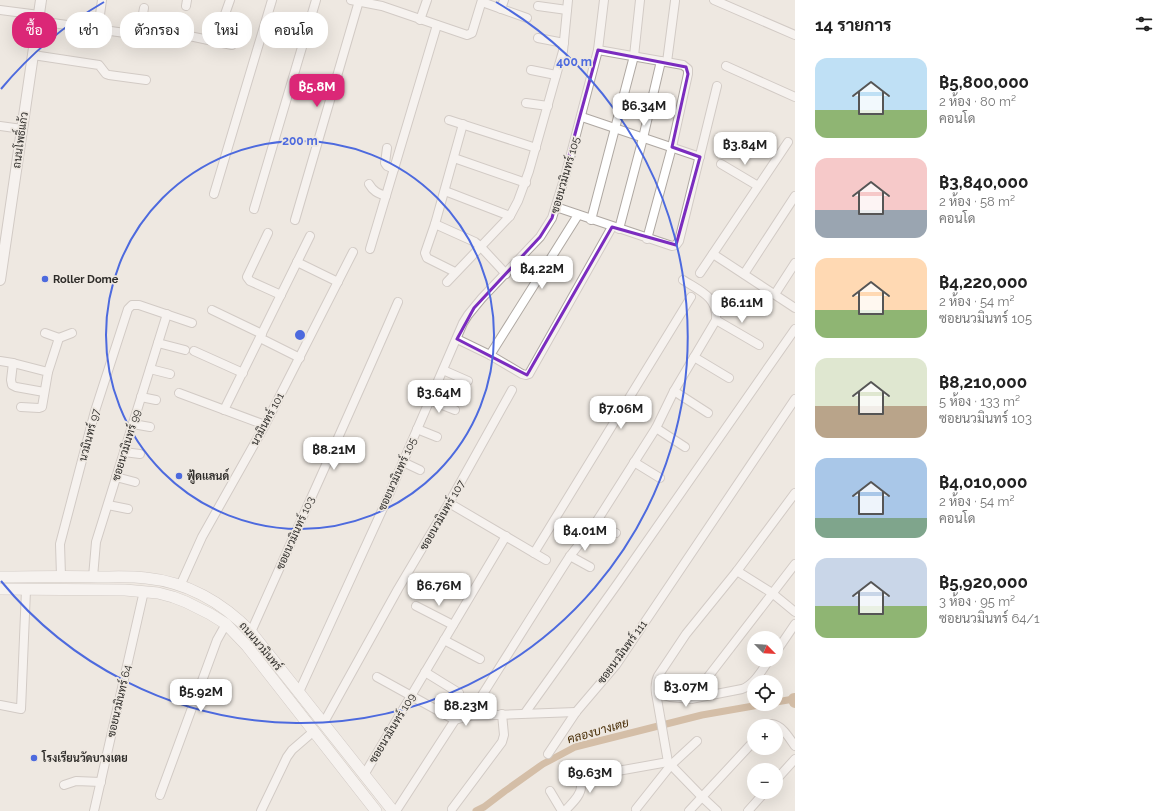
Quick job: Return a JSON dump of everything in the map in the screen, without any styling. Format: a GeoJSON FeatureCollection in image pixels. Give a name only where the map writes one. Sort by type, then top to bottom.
{"type":"FeatureCollection","features":[{"type":"Feature","properties":{"kind":"main road","name":"ถนนนวมินทร์"},"geometry":{"type":"LineString","coordinates":[[0,577],[61,576],[146,578],[180,586],[200,594],[220,605],[252,632],[393,811]]}},
{"type":"Feature","properties":{"kind":"main road","name":"ถนนนวมินทร์"},"geometry":{"type":"LineString","coordinates":[[0,590],[144,591],[173,597],[210,614],[226,624],[247,646],[376,811]]}},
{"type":"Feature","properties":{"kind":"street","name":"ถนนโพธิ์แก้ว"},"geometry":{"type":"LineString","coordinates":[[39,12],[41,0]]}},
{"type":"Feature","properties":{"kind":"street"},"geometry":{"type":"LineString","coordinates":[[100,12],[102,0]]}},
{"type":"Feature","properties":{"kind":"street"},"geometry":{"type":"LineString","coordinates":[[226,12],[230,0]]}},
{"type":"Feature","properties":{"kind":"street"},"geometry":{"type":"LineString","coordinates":[[214,194],[272,0]]}},
{"type":"Feature","properties":{"kind":"street"},"geometry":{"type":"LineString","coordinates":[[254,209],[316,0]]}},
{"type":"Feature","properties":{"kind":"street"},"geometry":{"type":"LineString","coordinates":[[420,20],[427,0]]}},
{"type":"Feature","properties":{"kind":"street"},"geometry":{"type":"LineString","coordinates":[[501,9],[504,0]]}},
{"type":"Feature","properties":{"kind":"street"},"geometry":{"type":"LineString","coordinates":[[447,282],[510,216],[516,207],[526,183],[556,75],[564,43],[568,0]]}},
{"type":"Feature","properties":{"kind":"street","name":"ซอยนวมินทร์ 105"},"geometry":{"type":"LineString","coordinates":[[299,692],[468,315],[482,298],[540,237],[552,218],[582,117],[598,50],[604,0]]}},
{"type":"Feature","properties":{"kind":"street"},"geometry":{"type":"LineString","coordinates":[[591,220],[634,56],[640,0]]}},
{"type":"Feature","properties":{"kind":"street"},"geometry":{"type":"LineString","coordinates":[[714,0],[795,35]]}},
{"type":"Feature","properties":{"kind":"street"},"geometry":{"type":"LineString","coordinates":[[294,220],[355,1],[382,6],[465,35],[472,33],[482,1],[527,18]]}},
{"type":"Feature","properties":{"kind":"street"},"geometry":{"type":"LineString","coordinates":[[457,339],[490,355],[522,374],[529,374],[615,228],[643,138],[664,62],[675,1]]}},
{"type":"Feature","properties":{"kind":"street"},"geometry":{"type":"LineString","coordinates":[[538,6],[568,10]]}},
{"type":"Feature","properties":{"kind":"street"},"geometry":{"type":"LineString","coordinates":[[143,12],[144,8]]}},
{"type":"Feature","properties":{"kind":"street"},"geometry":{"type":"LineString","coordinates":[[0,10],[12,13]]}},
{"type":"Feature","properties":{"kind":"street"},"geometry":{"type":"LineString","coordinates":[[370,248],[437,25]]}},
{"type":"Feature","properties":{"kind":"street"},"geometry":{"type":"LineString","coordinates":[[538,38],[564,43]]}},
{"type":"Feature","properties":{"kind":"street","name":"ถนนโพธิ์แก้ว"},"geometry":{"type":"LineString","coordinates":[[0,274],[34,48]]}},
{"type":"Feature","properties":{"kind":"street"},"geometry":{"type":"LineString","coordinates":[[598,50],[684,65],[688,69],[672,147],[647,239]]}},
{"type":"Feature","properties":{"kind":"street"},"geometry":{"type":"LineString","coordinates":[[33,55],[99,66],[106,74],[109,75],[146,80]]}},
{"type":"Feature","properties":{"kind":"street"},"geometry":{"type":"LineString","coordinates":[[726,66],[795,97]]}},
{"type":"Feature","properties":{"kind":"street"},"geometry":{"type":"LineString","coordinates":[[531,70],[556,75]]}},
{"type":"Feature","properties":{"kind":"street"},"geometry":{"type":"LineString","coordinates":[[556,207],[647,239],[672,246],[678,243],[717,86]]}},
{"type":"Feature","properties":{"kind":"street"},"geometry":{"type":"LineString","coordinates":[[526,103],[548,106]]}},
{"type":"Feature","properties":{"kind":"street"},"geometry":{"type":"LineString","coordinates":[[582,117],[700,156]]}},
{"type":"Feature","properties":{"kind":"street"},"geometry":{"type":"LineString","coordinates":[[449,120],[536,148]]}},
{"type":"Feature","properties":{"kind":"street"},"geometry":{"type":"LineString","coordinates":[[455,272],[430,260],[426,256],[426,253],[463,124]]}},
{"type":"Feature","properties":{"kind":"street"},"geometry":{"type":"LineString","coordinates":[[0,126],[22,129]]}},
{"type":"Feature","properties":{"kind":"street"},"geometry":{"type":"LineString","coordinates":[[700,273],[788,142]]}},
{"type":"Feature","properties":{"kind":"street"},"geometry":{"type":"LineString","coordinates":[[387,148],[385,163],[387,166],[394,168]]}},
{"type":"Feature","properties":{"kind":"street"},"geometry":{"type":"LineString","coordinates":[[454,158],[526,183]]}},
{"type":"Feature","properties":{"kind":"street"},"geometry":{"type":"LineString","coordinates":[[721,164],[758,186]]}},
{"type":"Feature","properties":{"kind":"street"},"geometry":{"type":"LineString","coordinates":[[369,184],[372,190],[386,196]]}},
{"type":"Feature","properties":{"kind":"street"},"geometry":{"type":"LineString","coordinates":[[444,191],[510,216]]}},
{"type":"Feature","properties":{"kind":"street"},"geometry":{"type":"LineString","coordinates":[[744,274],[795,196]]}},
{"type":"Feature","properties":{"kind":"street"},"geometry":{"type":"LineString","coordinates":[[490,355],[578,215]]}},
{"type":"Feature","properties":{"kind":"street"},"geometry":{"type":"LineString","coordinates":[[435,224],[470,239],[480,246],[506,274]]}},
{"type":"Feature","properties":{"kind":"street"},"geometry":{"type":"LineString","coordinates":[[268,233],[247,275],[247,278],[250,281],[281,295]]}},
{"type":"Feature","properties":{"kind":"street"},"geometry":{"type":"LineString","coordinates":[[224,410],[310,236]]}},
{"type":"Feature","properties":{"kind":"street","name":"นวมินทร์ 101"},"geometry":{"type":"LineString","coordinates":[[180,586],[202,537],[265,425],[353,252]]}},
{"type":"Feature","properties":{"kind":"street"},"geometry":{"type":"LineString","coordinates":[[713,254],[795,308]]}},
{"type":"Feature","properties":{"kind":"street"},"geometry":{"type":"LineString","coordinates":[[297,262],[338,282]]}},
{"type":"Feature","properties":{"kind":"street"},"geometry":{"type":"LineString","coordinates":[[775,294],[795,263]]}},
{"type":"Feature","properties":{"kind":"street"},"geometry":{"type":"LineString","coordinates":[[469,716],[570,556],[595,524],[656,428],[674,391],[716,320],[715,306],[710,298],[683,280]]}},
{"type":"Feature","properties":{"kind":"street"},"geometry":{"type":"LineString","coordinates":[[534,553],[691,297]]}},
{"type":"Feature","properties":{"kind":"street","name":"ซอยนวมินทร์ 103"},"geometry":{"type":"LineString","coordinates":[[252,632],[398,302]]}},
{"type":"Feature","properties":{"kind":"street","name":"นวมินทร์ 97"},"geometry":{"type":"LineString","coordinates":[[61,576],[60,544],[95,411],[128,309],[132,305],[139,305],[167,314]]}},
{"type":"Feature","properties":{"kind":"street"},"geometry":{"type":"LineString","coordinates":[[212,310],[300,358]]}},
{"type":"Feature","properties":{"kind":"street"},"geometry":{"type":"LineString","coordinates":[[167,314],[192,323]]}},
{"type":"Feature","properties":{"kind":"street","name":"ซอยนวมินทร์ 99"},"geometry":{"type":"LineString","coordinates":[[93,577],[96,542],[167,314]]}},
{"type":"Feature","properties":{"kind":"street"},"geometry":{"type":"LineString","coordinates":[[716,320],[759,345]]}},
{"type":"Feature","properties":{"kind":"street"},"geometry":{"type":"LineString","coordinates":[[525,713],[618,583],[795,329]]}},
{"type":"Feature","properties":{"kind":"street"},"geometry":{"type":"LineString","coordinates":[[45,333],[59,338],[72,333]]}},
{"type":"Feature","properties":{"kind":"street"},"geometry":{"type":"LineString","coordinates":[[21,407],[42,407],[48,372],[59,338]]}},
{"type":"Feature","properties":{"kind":"street"},"geometry":{"type":"LineString","coordinates":[[158,343],[185,350]]}},
{"type":"Feature","properties":{"kind":"street"},"geometry":{"type":"LineString","coordinates":[[194,350],[242,373]]}},
{"type":"Feature","properties":{"kind":"street"},"geometry":{"type":"LineString","coordinates":[[694,357],[729,378]]}},
{"type":"Feature","properties":{"kind":"street"},"geometry":{"type":"LineString","coordinates":[[0,361],[48,372]]}},
{"type":"Feature","properties":{"kind":"street"},"geometry":{"type":"LineString","coordinates":[[13,363],[11,380],[12,385],[44,392]]}},
{"type":"Feature","properties":{"kind":"street"},"geometry":{"type":"LineString","coordinates":[[150,369],[170,374]]}},
{"type":"Feature","properties":{"kind":"street"},"geometry":{"type":"LineString","coordinates":[[443,370],[468,381]]}},
{"type":"Feature","properties":{"kind":"street","name":"ซอยนวมินทร์ 107"},"geometry":{"type":"LineString","coordinates":[[323,724],[398,588],[449,504],[512,390]]}},
{"type":"Feature","properties":{"kind":"street"},"geometry":{"type":"LineString","coordinates":[[674,391],[708,413]]}},
{"type":"Feature","properties":{"kind":"street"},"geometry":{"type":"LineString","coordinates":[[179,393],[265,425]]}},
{"type":"Feature","properties":{"kind":"street"},"geometry":{"type":"LineString","coordinates":[[141,396],[156,400]]}},
{"type":"Feature","properties":{"kind":"street","name":"ซอยนวมินทร์ 111"},"geometry":{"type":"LineString","coordinates":[[548,754],[576,712],[616,665],[795,399]]}},
{"type":"Feature","properties":{"kind":"street"},"geometry":{"type":"LineString","coordinates":[[430,400],[455,410]]}},
{"type":"Feature","properties":{"kind":"street"},"geometry":{"type":"LineString","coordinates":[[133,424],[150,427]]}},
{"type":"Feature","properties":{"kind":"street"},"geometry":{"type":"LineString","coordinates":[[656,428],[685,446]]}},
{"type":"Feature","properties":{"kind":"street"},"geometry":{"type":"LineString","coordinates":[[417,429],[437,437]]}},
{"type":"Feature","properties":{"kind":"street"},"geometry":{"type":"LineString","coordinates":[[124,452],[140,454]]}},
{"type":"Feature","properties":{"kind":"street"},"geometry":{"type":"LineString","coordinates":[[403,462],[420,470]]}},
{"type":"Feature","properties":{"kind":"street"},"geometry":{"type":"LineString","coordinates":[[634,462],[660,478]]}},
{"type":"Feature","properties":{"kind":"street"},"geometry":{"type":"LineString","coordinates":[[116,477],[135,482]]}},
{"type":"Feature","properties":{"kind":"street"},"geometry":{"type":"LineString","coordinates":[[718,811],[669,763],[658,707],[655,687],[656,680],[686,634],[795,493]]}},
{"type":"Feature","properties":{"kind":"street"},"geometry":{"type":"LineString","coordinates":[[449,504],[546,560]]}},
{"type":"Feature","properties":{"kind":"street"},"geometry":{"type":"LineString","coordinates":[[108,505],[128,509]]}},
{"type":"Feature","properties":{"kind":"street"},"geometry":{"type":"LineString","coordinates":[[595,524],[616,533]]}},
{"type":"Feature","properties":{"kind":"street","name":"ซอยนวมินทร์ 109"},"geometry":{"type":"LineString","coordinates":[[364,775],[506,536]]}},
{"type":"Feature","properties":{"kind":"street"},"geometry":{"type":"LineString","coordinates":[[570,556],[590,567]]}},
{"type":"Feature","properties":{"kind":"street"},"geometry":{"type":"LineString","coordinates":[[691,699],[795,564]]}},
{"type":"Feature","properties":{"kind":"street"},"geometry":{"type":"LineString","coordinates":[[736,571],[772,593],[795,612]]}},
{"type":"Feature","properties":{"kind":"street"},"geometry":{"type":"LineString","coordinates":[[0,705],[21,709],[26,590]]}},
{"type":"Feature","properties":{"kind":"street","name":"ซอยนวมินทร์ 64"},"geometry":{"type":"LineString","coordinates":[[94,811],[144,591]]}},
{"type":"Feature","properties":{"kind":"street"},"geometry":{"type":"LineString","coordinates":[[416,606],[453,625]]}},
{"type":"Feature","properties":{"kind":"street"},"geometry":{"type":"LineString","coordinates":[[160,796],[217,640],[226,624]]}},
{"type":"Feature","properties":{"kind":"street"},"geometry":{"type":"LineString","coordinates":[[783,642],[795,624]]}},
{"type":"Feature","properties":{"kind":"street"},"geometry":{"type":"LineString","coordinates":[[444,640],[480,659]]}},
{"type":"Feature","properties":{"kind":"street"},"geometry":{"type":"LineString","coordinates":[[656,693],[670,697],[691,699],[742,689],[747,687],[763,667]]}},
{"type":"Feature","properties":{"kind":"street"},"geometry":{"type":"LineString","coordinates":[[424,672],[459,693]]}},
{"type":"Feature","properties":{"kind":"street"},"geometry":{"type":"LineString","coordinates":[[377,677],[455,720]]}},
{"type":"Feature","properties":{"kind":"street"},"geometry":{"type":"LineString","coordinates":[[396,811],[455,720],[469,716],[576,712]]}},
{"type":"Feature","properties":{"kind":"street"},"geometry":{"type":"LineString","coordinates":[[452,810],[502,742],[504,735],[502,714]]}},
{"type":"Feature","properties":{"kind":"street"},"geometry":{"type":"LineString","coordinates":[[261,811],[287,757],[292,750],[314,731]]}},
{"type":"Feature","properties":{"kind":"street"},"geometry":{"type":"LineString","coordinates":[[783,731],[795,746]]}},
{"type":"Feature","properties":{"kind":"street"},"geometry":{"type":"LineString","coordinates":[[636,809],[669,763],[697,741]]}},
{"type":"Feature","properties":{"kind":"street"},"geometry":{"type":"LineString","coordinates":[[689,811],[747,749]]}},
{"type":"Feature","properties":{"kind":"street"},"geometry":{"type":"LineString","coordinates":[[783,772],[795,759]]}},
{"type":"Feature","properties":{"kind":"street"},"geometry":{"type":"LineString","coordinates":[[612,772],[669,763]]}},
{"type":"Feature","properties":{"kind":"street"},"geometry":{"type":"LineString","coordinates":[[550,791],[563,811],[581,790],[576,768]]}},
{"type":"Feature","properties":{"kind":"street"},"geometry":{"type":"LineString","coordinates":[[64,786],[76,780],[101,782]]}},
{"type":"Feature","properties":{"kind":"street"},"geometry":{"type":"LineString","coordinates":[[748,811],[759,799]]}},
{"type":"Feature","properties":{"kind":"highlighted area"},"geometry":{"type":"Polygon","coordinates":[[[598,50],[686,67],[688,74],[672,147],[700,157],[676,245],[612,227],[527,375],[457,339],[474,308],[540,237],[552,218],[598,50]]]}},
{"type":"Feature","properties":{"kind":"waterway","name":"คลองบางเตย"},"geometry":{"type":"LineString","coordinates":[[783,701],[794,699]]}},
{"type":"Feature","properties":{"kind":"waterway","name":"คลองบางเตย"},"geometry":{"type":"LineString","coordinates":[[795,699],[795,702]]}},
{"type":"Feature","properties":{"kind":"waterway","name":"คลองบางเตย"},"geometry":{"type":"LineString","coordinates":[[476,811],[484,807],[543,764],[575,747],[702,715],[747,707]]}},
{"type":"Feature","properties":{"kind":"place","name":"Roller Dome"},"geometry":{"type":"Point","coordinates":[45,279]}},
{"type":"Feature","properties":{"kind":"place","name":"ฟู้ดแลนด์"},"geometry":{"type":"Point","coordinates":[179,476]}},
{"type":"Feature","properties":{"kind":"place","name":"โรงเรียนวัดบางเตย"},"geometry":{"type":"Point","coordinates":[34,758]}}]}
